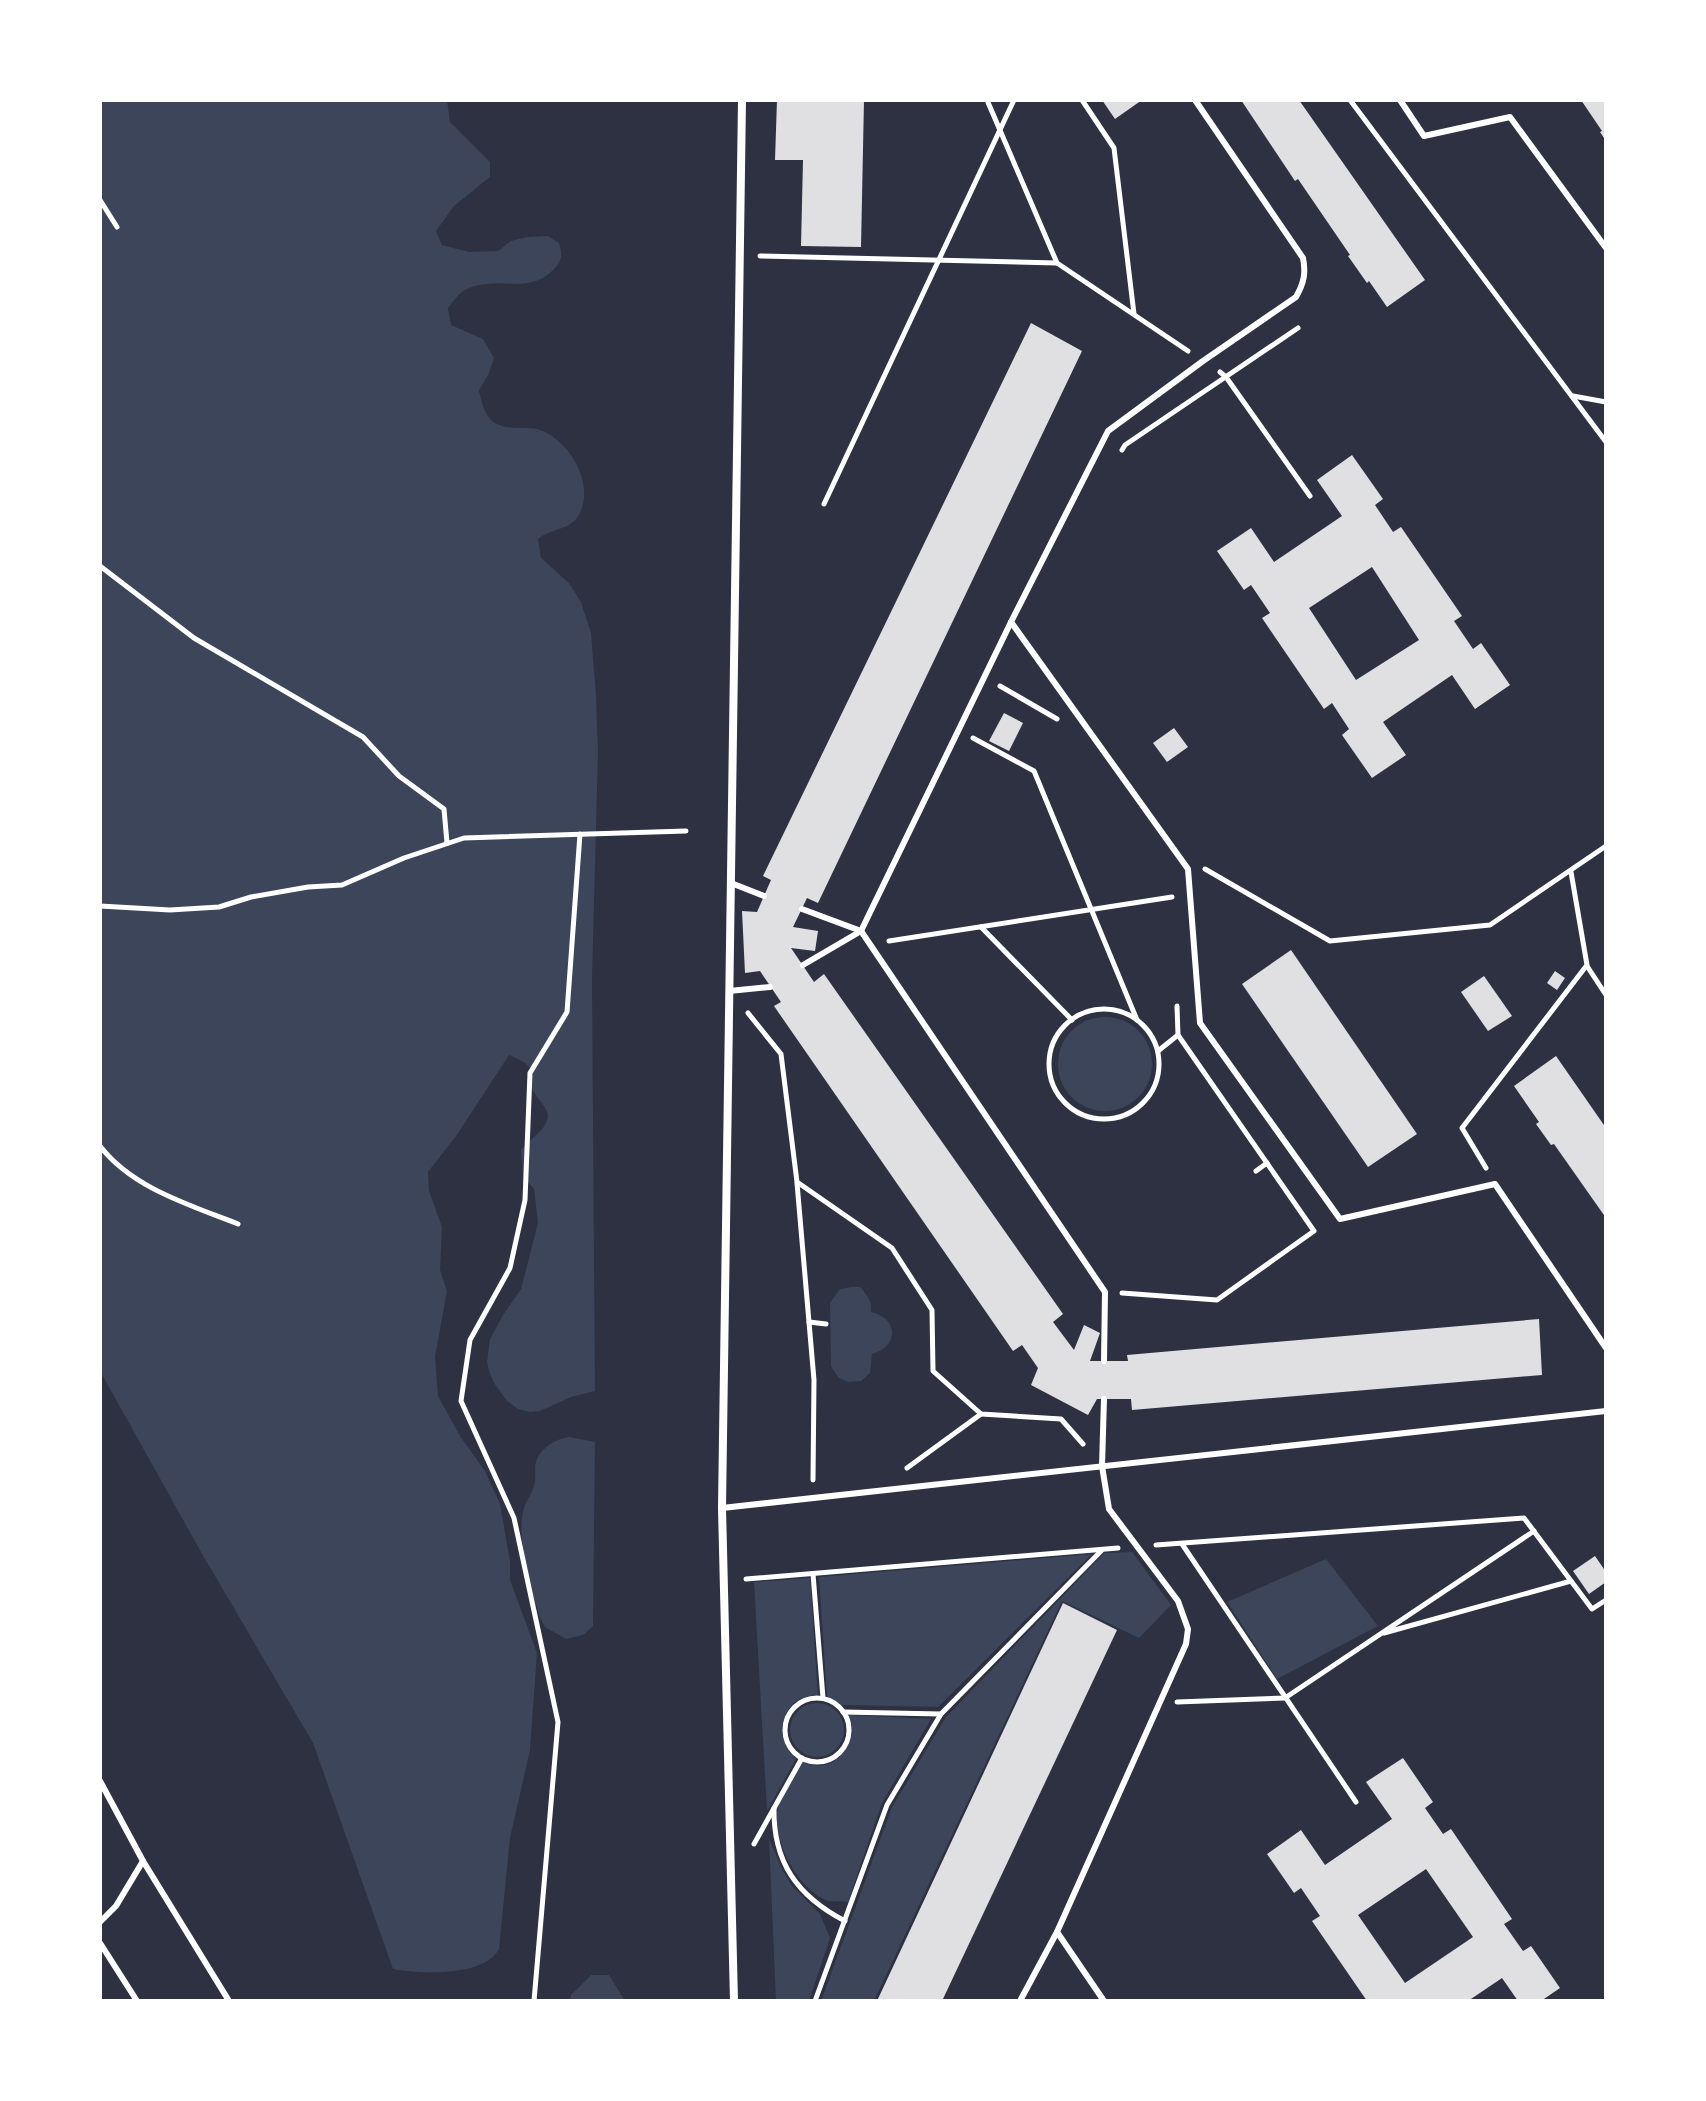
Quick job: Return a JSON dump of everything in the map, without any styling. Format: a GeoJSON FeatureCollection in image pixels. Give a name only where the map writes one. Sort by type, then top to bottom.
{"type":"FeatureCollection","features":[{"type":"Feature","properties":{"kind":"street"},"geometry":{"type":"LineString","coordinates":[[734,2001],[722,1508],[742,100]]}},
{"type":"Feature","properties":{"kind":"lane"},"geometry":{"type":"LineString","coordinates":[[803,965],[861,931],[1108,431],[1296,297],[1303,286],[1303,258],[1195,100]]}},
{"type":"Feature","properties":{"kind":"lane"},"geometry":{"type":"LineString","coordinates":[[1400,100],[1424,136],[1510,117],[1606,248]]}},
{"type":"Feature","properties":{"kind":"lane"},"geometry":{"type":"LineString","coordinates":[[1011,622],[1188,869],[1200,1023],[1340,1219],[1495,1184],[1606,1348]]}},
{"type":"Feature","properties":{"kind":"lane"},"geometry":{"type":"LineString","coordinates":[[731,883],[764,896]]}},
{"type":"Feature","properties":{"kind":"lane"},"geometry":{"type":"LineString","coordinates":[[802,909],[861,931],[1105,1292],[1104,1361]]}},
{"type":"Feature","properties":{"kind":"lane"},"geometry":{"type":"LineString","coordinates":[[729,991],[770,987]]}},
{"type":"Feature","properties":{"kind":"lane"},"geometry":{"type":"LineString","coordinates":[[1020,2001],[1057,1932],[1186,1644],[1188,1629],[1178,1601],[1109,1509],[1102,1466],[1104,1399]]}},
{"type":"Feature","properties":{"kind":"lane"},"geometry":{"type":"LineString","coordinates":[[722,1508],[1606,1411]]}},
{"type":"Feature","properties":{"kind":"lane"},"geometry":{"type":"LineString","coordinates":[[100,1781],[143,1861],[229,2001]]}},
{"type":"Feature","properties":{"kind":"lane"},"geometry":{"type":"LineString","coordinates":[[100,1922],[116,1906],[143,1861]]}},
{"type":"Feature","properties":{"kind":"lane"},"geometry":{"type":"LineString","coordinates":[[1057,1932],[1104,2001]]}},
{"type":"Feature","properties":{"kind":"lane"},"geometry":{"type":"LineString","coordinates":[[100,1943],[137,2001]]}},
{"type":"Feature","properties":{"kind":"path"},"geometry":{"type":"LineString","coordinates":[[987,100],[1057,263]]}},
{"type":"Feature","properties":{"kind":"path"},"geometry":{"type":"LineString","coordinates":[[824,504],[1014,100]]}},
{"type":"Feature","properties":{"kind":"path"},"geometry":{"type":"LineString","coordinates":[[1082,100],[1114,148],[1134,314]]}},
{"type":"Feature","properties":{"kind":"path"},"geometry":{"type":"LineString","coordinates":[[1350,100],[1606,442]]}},
{"type":"Feature","properties":{"kind":"path"},"geometry":{"type":"LineString","coordinates":[[100,200],[117,227]]}},
{"type":"Feature","properties":{"kind":"path"},"geometry":{"type":"LineString","coordinates":[[760,256],[1057,263],[1226,377],[1310,496]]}},
{"type":"Feature","properties":{"kind":"path"},"geometry":{"type":"LineString","coordinates":[[1118,459],[1125,445],[1298,328]]}},
{"type":"Feature","properties":{"kind":"path"},"geometry":{"type":"LineString","coordinates":[[1572,396],[1606,402]]}},
{"type":"Feature","properties":{"kind":"path"},"geometry":{"type":"LineString","coordinates":[[100,566],[194,638],[363,737],[399,776],[444,809],[447,843]]}},
{"type":"Feature","properties":{"kind":"path"},"geometry":{"type":"LineString","coordinates":[[1000,686],[1005,674]]}},
{"type":"Feature","properties":{"kind":"path"},"geometry":{"type":"LineString","coordinates":[[984,677],[1061,721]]}},
{"type":"Feature","properties":{"kind":"path"},"geometry":{"type":"LineString","coordinates":[[958,731],[1034,771],[1137,1020]]}},
{"type":"Feature","properties":{"kind":"path"},"geometry":{"type":"LineString","coordinates":[[100,906],[170,910],[219,907],[280,892],[342,885],[404,858],[464,838],[686,831]]}},
{"type":"Feature","properties":{"kind":"path"},"geometry":{"type":"LineString","coordinates":[[534,2001],[558,1722],[514,1518],[461,1401],[470,1340],[510,1268],[525,1200],[530,1073],[567,1012],[580,834]]}},
{"type":"Feature","properties":{"kind":"path"},"geometry":{"type":"LineString","coordinates":[[1205,869],[1330,941],[1490,925],[1606,846]]}},
{"type":"Feature","properties":{"kind":"path"},"geometry":{"type":"LineString","coordinates":[[1571,872],[1587,965],[1606,995]]}},
{"type":"Feature","properties":{"kind":"path"},"geometry":{"type":"LineString","coordinates":[[1172,884],[1174,912]]}},
{"type":"Feature","properties":{"kind":"path"},"geometry":{"type":"LineString","coordinates":[[870,944],[1173,897]]}},
{"type":"Feature","properties":{"kind":"path"},"geometry":{"type":"LineString","coordinates":[[981,927],[1072,1020]]}},
{"type":"Feature","properties":{"kind":"path"},"geometry":{"type":"LineString","coordinates":[[1495,1184],[1462,1128],[1587,965]]}},
{"type":"Feature","properties":{"kind":"path"},"geometry":{"type":"LineString","coordinates":[[1105,1292],[1217,1300],[1314,1231],[1178,1035],[1177,1004]]}},
{"type":"Feature","properties":{"kind":"path"},"geometry":{"type":"LineString","coordinates":[[741,1005],[781,1054],[797,1182],[814,1380],[813,1498]]}},
{"type":"Feature","properties":{"kind":"path"},"geometry":{"type":"LineString","coordinates":[[1102,1009],[1121,1011],[1137,1020],[1150,1033],[1158,1051],[1159,1069],[1155,1086],[1145,1101],[1132,1112],[1115,1118],[1098,1119],[1081,1114],[1061,1097],[1050,1073],[1050,1056],[1056,1038],[1072,1020],[1084,1013],[1102,1009]]}},
{"type":"Feature","properties":{"kind":"path"},"geometry":{"type":"LineString","coordinates":[[1158,1051],[1178,1035]]}},
{"type":"Feature","properties":{"kind":"path"},"geometry":{"type":"LineString","coordinates":[[100,1146],[113,1162],[166,1195],[238,1224]]}},
{"type":"Feature","properties":{"kind":"path"},"geometry":{"type":"LineString","coordinates":[[1256,1171],[1267,1163]]}},
{"type":"Feature","properties":{"kind":"path"},"geometry":{"type":"LineString","coordinates":[[797,1182],[892,1248],[932,1310],[933,1371],[981,1414],[1061,1419],[1102,1466]]}},
{"type":"Feature","properties":{"kind":"path"},"geometry":{"type":"LineString","coordinates":[[809,1322],[826,1324]]}},
{"type":"Feature","properties":{"kind":"path"},"geometry":{"type":"LineString","coordinates":[[877,1491],[981,1414]]}},
{"type":"Feature","properties":{"kind":"path"},"geometry":{"type":"LineString","coordinates":[[746,1579],[1524,1518],[1592,1609],[1606,1600]]}},
{"type":"Feature","properties":{"kind":"path"},"geometry":{"type":"LineString","coordinates":[[1159,1703],[1285,1698],[1534,1531]]}},
{"type":"Feature","properties":{"kind":"path"},"geometry":{"type":"LineString","coordinates":[[1181,1543],[1356,1802]]}},
{"type":"Feature","properties":{"kind":"path"},"geometry":{"type":"LineString","coordinates":[[815,2001],[887,1805],[941,1714],[1102,1550]]}},
{"type":"Feature","properties":{"kind":"path"},"geometry":{"type":"LineString","coordinates":[[813,1574],[823,1698]]}},
{"type":"Feature","properties":{"kind":"path"},"geometry":{"type":"LineString","coordinates":[[1379,1634],[1571,1581]]}},
{"type":"Feature","properties":{"kind":"path"},"geometry":{"type":"LineString","coordinates":[[823,1698],[836,1704],[843,1712],[849,1731],[841,1750],[823,1761],[802,1758],[787,1742],[787,1721],[798,1704],[807,1699],[823,1698]]}},
{"type":"Feature","properties":{"kind":"path"},"geometry":{"type":"LineString","coordinates":[[843,1712],[941,1714]]}},
{"type":"Feature","properties":{"kind":"path"},"geometry":{"type":"LineString","coordinates":[[754,1844],[802,1758]]}},
{"type":"Feature","properties":{"kind":"path"},"geometry":{"type":"LineString","coordinates":[[774,1808],[775,1841],[796,1883],[824,1910],[845,1921]]}},
{"type":"Feature","properties":{"kind":"shaded area"},"geometry":{"type":"Polygon","coordinates":[[[100,100],[447,100],[450,122],[490,162],[490,177],[454,206],[436,231],[442,245],[469,252],[498,251],[511,241],[548,236],[560,247],[558,265],[543,278],[524,284],[482,284],[472,287],[461,293],[448,308],[451,325],[483,339],[494,358],[479,391],[488,417],[500,425],[537,429],[549,434],[578,466],[584,494],[576,519],[538,539],[541,558],[569,583],[581,602],[591,633],[598,752],[592,979],[595,1391],[571,1397],[540,1411],[518,1409],[507,1401],[494,1383],[487,1362],[490,1339],[521,1289],[538,1223],[534,1189],[523,1176],[521,1150],[543,1128],[548,1118],[546,1109],[532,1089],[532,1075],[526,1064],[509,1055],[456,1136],[428,1172],[429,1191],[442,1227],[440,1270],[447,1291],[435,1357],[438,1396],[460,1436],[485,1471],[500,1504],[510,1561],[510,1580],[537,1653],[530,1750],[510,1838],[499,1949],[480,1965],[466,1969],[419,1972],[393,1969],[313,1743],[100,1371],[100,100]]]}},
{"type":"Feature","properties":{"kind":"shaded area"},"geometry":{"type":"Polygon","coordinates":[[[1105,1017],[1123,1020],[1138,1031],[1149,1046],[1152,1064],[1149,1082],[1138,1097],[1123,1108],[1105,1111],[1087,1108],[1072,1097],[1061,1082],[1058,1064],[1061,1046],[1072,1031],[1087,1020],[1105,1017]]]}},
{"type":"Feature","properties":{"kind":"shaded area"},"geometry":{"type":"Polygon","coordinates":[[[860,1287],[869,1299],[871,1312],[886,1320],[892,1332],[887,1345],[872,1354],[870,1373],[861,1381],[848,1382],[838,1377],[831,1366],[830,1303],[840,1289],[860,1287]]]}},
{"type":"Feature","properties":{"kind":"shaded area"},"geometry":{"type":"Polygon","coordinates":[[[569,1437],[595,1442],[593,1626],[583,1635],[566,1639],[545,1627],[540,1618],[526,1563],[522,1520],[535,1484],[539,1455],[552,1443],[569,1437]]]}},
{"type":"Feature","properties":{"kind":"shaded area"},"geometry":{"type":"Polygon","coordinates":[[[1132,1552],[1171,1605],[1139,1638],[1062,1601],[874,2001],[821,2001],[892,1807],[946,1717],[1104,1553],[1132,1552]]]}},
{"type":"Feature","properties":{"kind":"shaded area"},"geometry":{"type":"Polygon","coordinates":[[[1092,1554],[938,1707],[842,1705],[827,1697],[819,1577],[1092,1554]]]}},
{"type":"Feature","properties":{"kind":"shaded area"},"geometry":{"type":"Polygon","coordinates":[[[1326,1559],[1378,1626],[1277,1679],[1227,1602],[1326,1559]]]}},
{"type":"Feature","properties":{"kind":"shaded area"},"geometry":{"type":"Polygon","coordinates":[[[810,1578],[818,1695],[796,1702],[784,1718],[784,1739],[796,1759],[767,1811],[754,1582],[810,1578]]]}},
{"type":"Feature","properties":{"kind":"shaded area"},"geometry":{"type":"Polygon","coordinates":[[[817,1703],[836,1711],[844,1730],[836,1749],[817,1757],[798,1749],[790,1730],[798,1711],[817,1703]]]}},
{"type":"Feature","properties":{"kind":"shaded area"},"geometry":{"type":"Polygon","coordinates":[[[849,1715],[931,1719],[882,1803],[848,1902],[829,1901],[807,1887],[789,1862],[778,1833],[778,1807],[802,1762],[825,1765],[841,1755],[849,1737],[849,1715]]]}},
{"type":"Feature","properties":{"kind":"shaded area"},"geometry":{"type":"Polygon","coordinates":[[[769,1839],[792,1886],[820,1914],[830,1938],[809,2001],[776,2001],[769,1839]]]}},
{"type":"Feature","properties":{"kind":"shaded area"},"geometry":{"type":"Polygon","coordinates":[[[591,1975],[609,1975],[625,2001],[570,2001],[571,1995],[591,1975]]]}},
{"type":"Feature","properties":{"kind":"building"},"geometry":{"type":"Polygon","coordinates":[[[777,100],[864,100],[861,247],[801,246],[803,160],[775,160],[777,100]]]}},
{"type":"Feature","properties":{"kind":"building"},"geometry":{"type":"Polygon","coordinates":[[[1102,100],[1142,100],[1115,119],[1102,100]]]}},
{"type":"Feature","properties":{"kind":"building"},"geometry":{"type":"Polygon","coordinates":[[[1241,100],[1299,100],[1425,280],[1387,307],[1348,256],[1298,179],[1295,181],[1241,100]]]}},
{"type":"Feature","properties":{"kind":"building"},"geometry":{"type":"Polygon","coordinates":[[[1581,100],[1606,100],[1606,141],[1602,131],[1581,100]]]}},
{"type":"Feature","properties":{"kind":"building"},"geometry":{"type":"Polygon","coordinates":[[[1031,323],[1082,351],[818,903],[807,898],[793,927],[818,931],[815,951],[791,948],[814,982],[824,974],[1063,1314],[1053,1322],[1074,1350],[1084,1325],[1100,1333],[1090,1361],[1128,1361],[1127,1355],[1539,1319],[1542,1375],[1132,1410],[1131,1399],[1097,1399],[1088,1415],[1031,1385],[1038,1368],[1022,1345],[1013,1351],[774,1006],[781,1002],[760,971],[745,973],[742,911],[757,912],[771,880],[763,876],[1031,323]]]}},
{"type":"Feature","properties":{"kind":"building"},"geometry":{"type":"Polygon","coordinates":[[[1352,455],[1383,499],[1375,505],[1393,532],[1401,527],[1462,616],[1454,621],[1473,649],[1481,643],[1510,685],[1475,709],[1452,675],[1383,722],[1406,755],[1372,778],[1342,735],[1349,729],[1332,703],[1324,709],[1262,618],[1270,613],[1251,585],[1244,590],[1217,551],[1251,528],[1274,562],[1342,516],[1317,480],[1352,455]],[[1372,567],[1309,608],[1356,680],[1419,640],[1372,567]]]}},
{"type":"Feature","properties":{"kind":"building"},"geometry":{"type":"Polygon","coordinates":[[[1004,713],[1023,723],[1009,751],[989,741],[1004,713]]]}},
{"type":"Feature","properties":{"kind":"building"},"geometry":{"type":"Polygon","coordinates":[[[1174,728],[1188,747],[1167,762],[1153,743],[1174,728]]]}},
{"type":"Feature","properties":{"kind":"building"},"geometry":{"type":"Polygon","coordinates":[[[1291,950],[1417,1134],[1368,1167],[1242,984],[1291,950]]]}},
{"type":"Feature","properties":{"kind":"building"},"geometry":{"type":"Polygon","coordinates":[[[1555,971],[1565,978],[1557,990],[1547,983],[1555,971]]]}},
{"type":"Feature","properties":{"kind":"building"},"geometry":{"type":"Polygon","coordinates":[[[1484,976],[1512,1016],[1488,1031],[1461,992],[1484,976]]]}},
{"type":"Feature","properties":{"kind":"building"},"geometry":{"type":"Polygon","coordinates":[[[1556,1056],[1606,1128],[1606,1218],[1554,1144],[1551,1145],[1536,1124],[1539,1122],[1514,1086],[1556,1056]]]}},
{"type":"Feature","properties":{"kind":"building"},"geometry":{"type":"Polygon","coordinates":[[[1595,1556],[1606,1572],[1606,1582],[1589,1594],[1573,1571],[1595,1556]]]}},
{"type":"Feature","properties":{"kind":"building"},"geometry":{"type":"Polygon","coordinates":[[[1063,1603],[1117,1630],[942,2001],[877,2001],[1063,1603]]]}},
{"type":"Feature","properties":{"kind":"building"},"geometry":{"type":"Polygon","coordinates":[[[1403,1758],[1433,1802],[1425,1808],[1443,1834],[1451,1829],[1512,1919],[1504,1924],[1523,1951],[1531,1946],[1560,1988],[1541,2001],[1518,2001],[1502,1978],[1468,2001],[1367,2001],[1312,1921],[1320,1916],[1301,1888],[1294,1893],[1267,1854],[1301,1830],[1325,1865],[1392,1819],[1366,1782],[1403,1758]],[[1426,1869],[1358,1915],[1405,1983],[1473,1937],[1426,1869]]]}}]}
